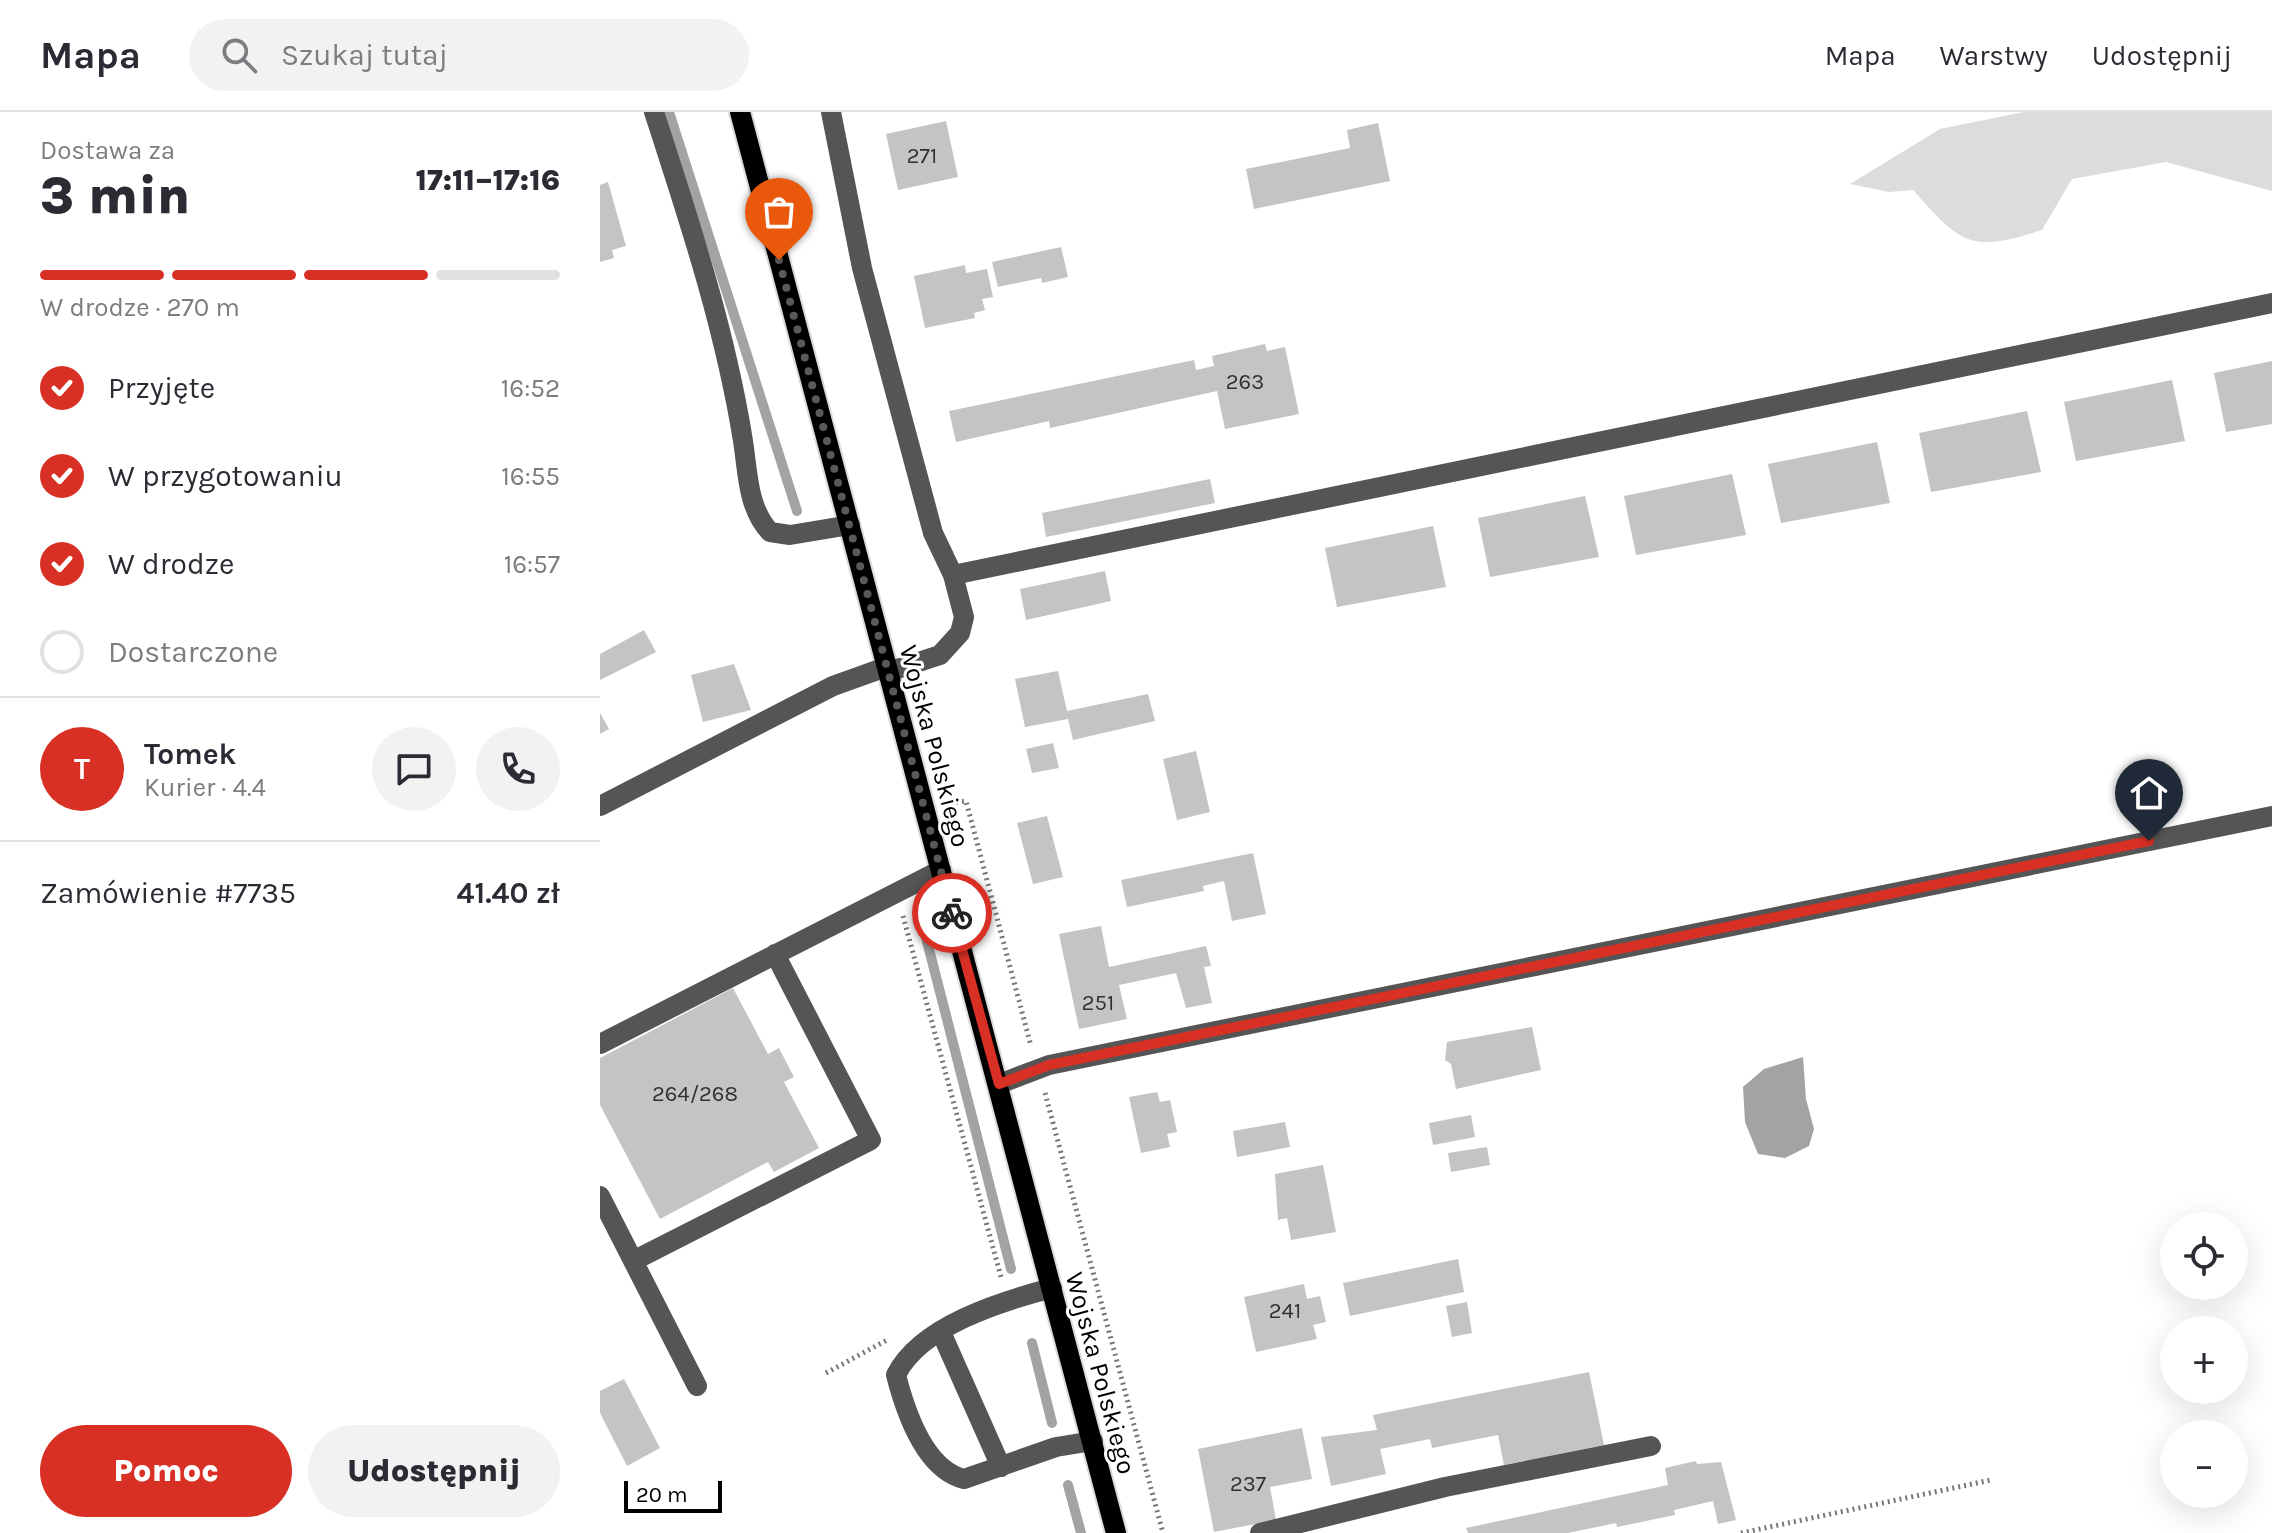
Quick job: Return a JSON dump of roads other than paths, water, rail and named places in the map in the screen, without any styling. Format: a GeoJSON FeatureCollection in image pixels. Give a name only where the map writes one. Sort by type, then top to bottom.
{"type":"FeatureCollection","features":[{"type":"Feature","properties":{"kind":"main road","name":"Wojska Polskiego"},"geometry":{"type":"LineString","coordinates":[[740,112],[1116,1533]]}},
{"type":"Feature","properties":{"kind":"street"},"geometry":{"type":"LineString","coordinates":[[654,112],[717,316],[735,390],[754,511],[770,532],[790,535],[850,525]]}},
{"type":"Feature","properties":{"kind":"street"},"geometry":{"type":"LineString","coordinates":[[600,806],[833,686],[887,669],[928,661],[952,645],[964,617],[953,575],[933,533],[866,283],[831,112]]}},
{"type":"Feature","properties":{"kind":"street"},"geometry":{"type":"LineString","coordinates":[[953,575],[2272,303]]}},
{"type":"Feature","properties":{"kind":"street"},"geometry":{"type":"LineString","coordinates":[[999,1084],[1037,1069],[2272,816]]}},
{"type":"Feature","properties":{"kind":"street"},"geometry":{"type":"LineString","coordinates":[[600,1044],[941,870]]}},
{"type":"Feature","properties":{"kind":"street"},"geometry":{"type":"LineString","coordinates":[[633,1261],[871,1140],[775,954]]}},
{"type":"Feature","properties":{"kind":"street"},"geometry":{"type":"LineString","coordinates":[[600,1196],[697,1386]]}},
{"type":"Feature","properties":{"kind":"street"},"geometry":{"type":"LineString","coordinates":[[1052,1288],[1007,1301],[941,1332],[905,1358],[896,1375],[903,1401],[933,1460],[950,1476],[964,1479],[1056,1447],[1093,1441]]}},
{"type":"Feature","properties":{"kind":"street"},"geometry":{"type":"LineString","coordinates":[[941,1332],[1001,1467]]}},
{"type":"Feature","properties":{"kind":"street"},"geometry":{"type":"LineString","coordinates":[[1260,1533],[1445,1487],[1651,1446]]}},
{"type":"Feature","properties":{"kind":"waterway"},"geometry":{"type":"LineString","coordinates":[[669,112],[797,511]]}},
{"type":"Feature","properties":{"kind":"waterway"},"geometry":{"type":"LineString","coordinates":[[920,914],[1011,1269]]}},
{"type":"Feature","properties":{"kind":"waterway"},"geometry":{"type":"LineString","coordinates":[[1032,1343],[1052,1423]]}},
{"type":"Feature","properties":{"kind":"waterway"},"geometry":{"type":"LineString","coordinates":[[1068,1485],[1081,1533]]}}]}
